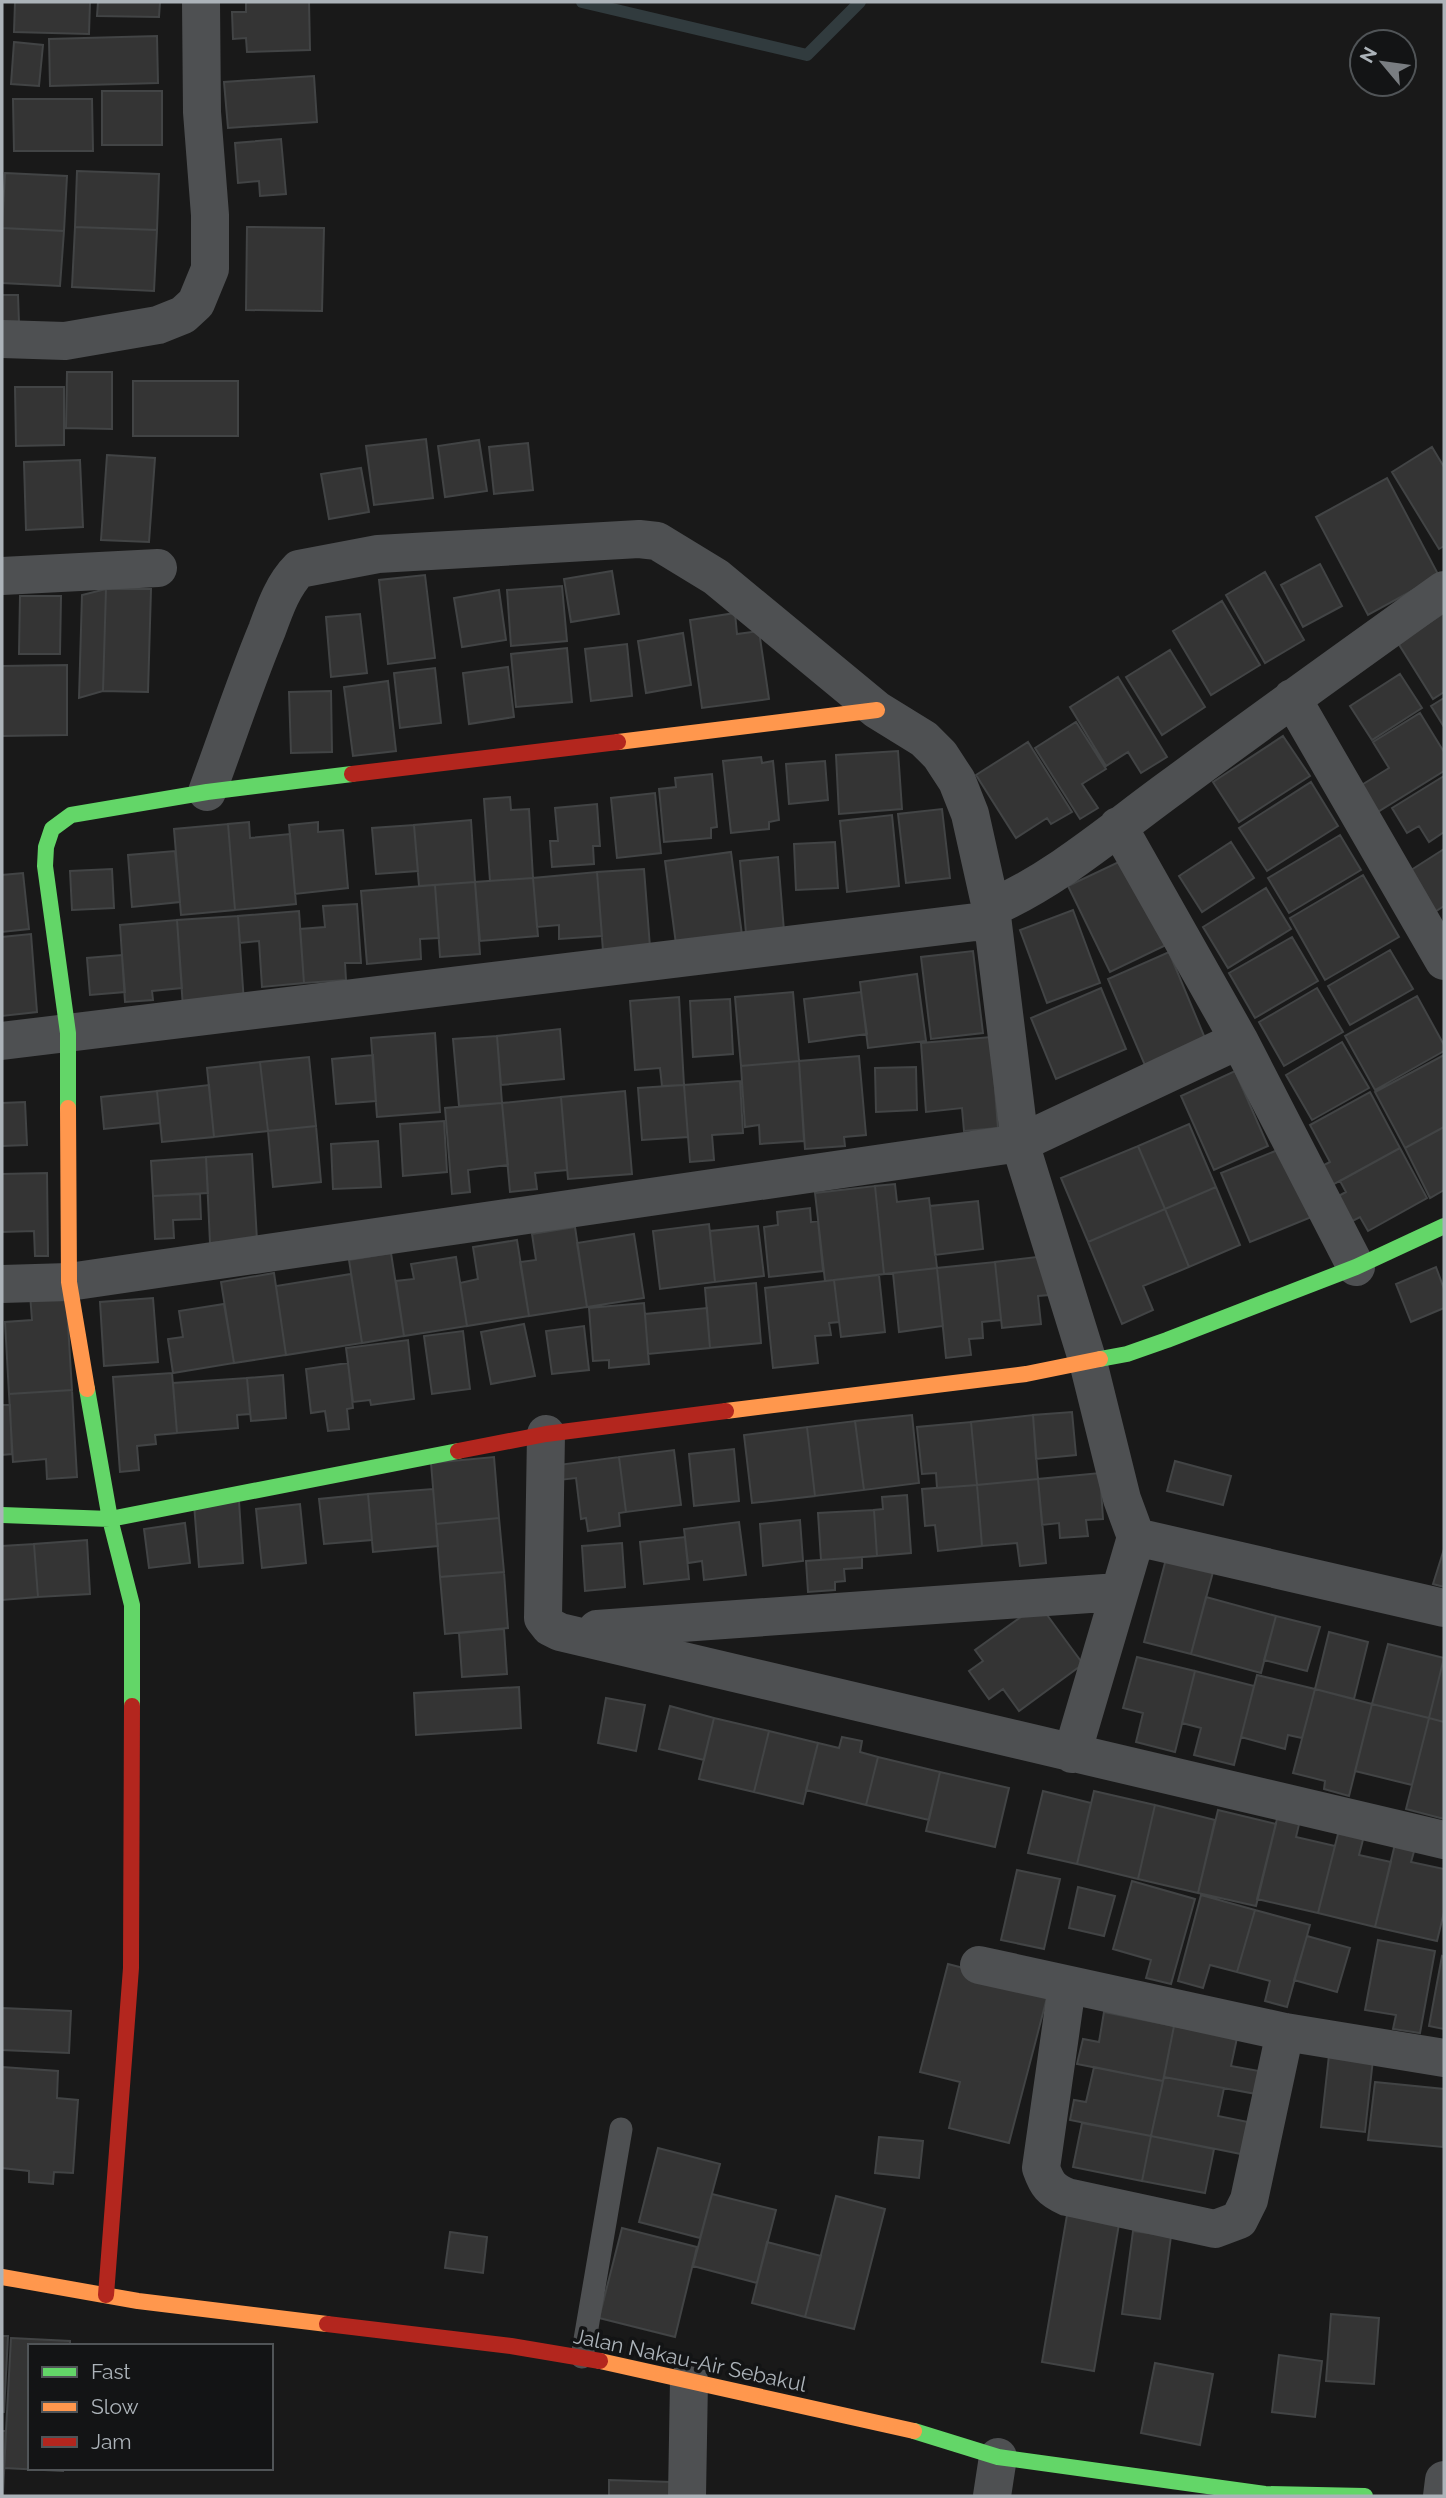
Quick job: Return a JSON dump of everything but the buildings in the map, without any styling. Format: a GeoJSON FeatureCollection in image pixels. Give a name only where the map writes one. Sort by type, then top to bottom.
{"type":"FeatureCollection","features":[{"type":"Feature","properties":{"kind":"main road"},"geometry":{"type":"LineString","coordinates":[[106,2295],[131,1968],[132,1605],[110,1519],[69,1282],[68,1033],[45,866],[46,847],[52,829],[71,815],[207,792],[877,710]]}},
{"type":"Feature","properties":{"kind":"main road"},"geometry":{"type":"LineString","coordinates":[[2,1515],[110,1519],[546,1434],[1026,1374],[1088,1362],[1126,1354],[1167,1340],[1356,1267],[1444,1226]]}},
{"type":"Feature","properties":{"kind":"main road","name":"Jalan Nakau-Air Sebakul"},"geometry":{"type":"LineString","coordinates":[[2,2277],[106,2295],[582,2357],[896,2425],[998,2457],[1265,2494],[1365,2496]]}},
{"type":"Feature","properties":{"kind":"street"},"geometry":{"type":"LineString","coordinates":[[2,339],[65,341],[158,325],[183,316],[196,303],[210,270],[210,215],[202,112],[201,2]]}},
{"type":"Feature","properties":{"kind":"street"},"geometry":{"type":"LineString","coordinates":[[207,792],[259,648],[291,577],[299,569],[378,554],[639,539],[657,541],[716,577],[877,710],[924,739],[940,755],[957,781],[970,814],[991,914],[1020,1143],[1088,1362],[1122,1499],[1136,1537],[1072,1754]]}},
{"type":"Feature","properties":{"kind":"street"},"geometry":{"type":"LineString","coordinates":[[2,576],[158,568]]}},
{"type":"Feature","properties":{"kind":"street"},"geometry":{"type":"LineString","coordinates":[[2,1041],[991,914],[1071,862],[1444,590]]}},
{"type":"Feature","properties":{"kind":"street"},"geometry":{"type":"LineString","coordinates":[[1293,698],[1444,961]]}},
{"type":"Feature","properties":{"kind":"street"},"geometry":{"type":"LineString","coordinates":[[1118,826],[1239,1040],[1356,1267]]}},
{"type":"Feature","properties":{"kind":"street"},"geometry":{"type":"LineString","coordinates":[[2,1284],[69,1282],[1020,1143],[1239,1040]]}},
{"type":"Feature","properties":{"kind":"street"},"geometry":{"type":"LineString","coordinates":[[546,1434],[544,1618],[560,1632],[1444,1840]]}},
{"type":"Feature","properties":{"kind":"street"},"geometry":{"type":"LineString","coordinates":[[1136,1537],[1444,1608]]}},
{"type":"Feature","properties":{"kind":"street"},"geometry":{"type":"LineString","coordinates":[[560,1632],[1118,1592]]}},
{"type":"Feature","properties":{"kind":"street"},"geometry":{"type":"LineString","coordinates":[[979,1965],[1285,2032],[1444,2058]]}},
{"type":"Feature","properties":{"kind":"street"},"geometry":{"type":"LineString","coordinates":[[1067,1986],[1041,2168],[1046,2184],[1053,2191],[1067,2197],[1202,2227],[1215,2229],[1238,2220],[1249,2200],[1285,2032]]}},
{"type":"Feature","properties":{"kind":"street"},"geometry":{"type":"LineString","coordinates":[[687,2496],[689,2381]]}},
{"type":"Feature","properties":{"kind":"street"},"geometry":{"type":"LineString","coordinates":[[992,2496],[998,2457]]}},
{"type":"Feature","properties":{"kind":"street"},"geometry":{"type":"LineString","coordinates":[[1442,2496],[1444,2480]]}},
{"type":"Feature","properties":{"kind":"lane"},"geometry":{"type":"LineString","coordinates":[[582,2357],[621,2129]]}},
{"type":"Feature","properties":{"kind":"waterway"},"geometry":{"type":"LineString","coordinates":[[582,2],[807,55],[860,2]]}},
{"type":"Feature","properties":{"kind":"traffic: fast"},"geometry":{"type":"LineString","coordinates":[[68,1108],[68,1033],[45,866],[46,847],[52,829],[71,815],[207,792],[352,774]]}},
{"type":"Feature","properties":{"kind":"traffic: fast"},"geometry":{"type":"LineString","coordinates":[[1100,1359],[1127,1354],[1167,1340],[1356,1267],[1444,1226]]}},
{"type":"Feature","properties":{"kind":"traffic: fast"},"geometry":{"type":"LineString","coordinates":[[87,1389],[110,1519],[132,1605],[132,1706]]}},
{"type":"Feature","properties":{"kind":"traffic: fast"},"geometry":{"type":"LineString","coordinates":[[2,1515],[110,1519],[458,1451]]}},
{"type":"Feature","properties":{"kind":"traffic: fast"},"geometry":{"type":"LineString","coordinates":[[914,2431],[998,2457],[1265,2494],[1365,2496]]}},
{"type":"Feature","properties":{"kind":"traffic: slow"},"geometry":{"type":"LineString","coordinates":[[618,742],[877,710]]}},
{"type":"Feature","properties":{"kind":"traffic: slow"},"geometry":{"type":"LineString","coordinates":[[68,1108],[69,1282],[87,1389]]}},
{"type":"Feature","properties":{"kind":"traffic: slow"},"geometry":{"type":"LineString","coordinates":[[726,1411],[1026,1374],[1100,1359]]}},
{"type":"Feature","properties":{"kind":"traffic: slow"},"geometry":{"type":"LineString","coordinates":[[2,2277],[138,2301],[327,2324]]}},
{"type":"Feature","properties":{"kind":"traffic: slow"},"geometry":{"type":"LineString","coordinates":[[600,2361],[914,2431]]}},
{"type":"Feature","properties":{"kind":"traffic: jam"},"geometry":{"type":"LineString","coordinates":[[352,774],[618,742]]}},
{"type":"Feature","properties":{"kind":"traffic: jam"},"geometry":{"type":"LineString","coordinates":[[458,1451],[546,1434],[726,1411]]}},
{"type":"Feature","properties":{"kind":"traffic: jam"},"geometry":{"type":"LineString","coordinates":[[106,2295],[131,1968],[132,1706]]}},
{"type":"Feature","properties":{"kind":"traffic: jam"},"geometry":{"type":"LineString","coordinates":[[327,2324],[511,2346],[600,2361]]}}]}
